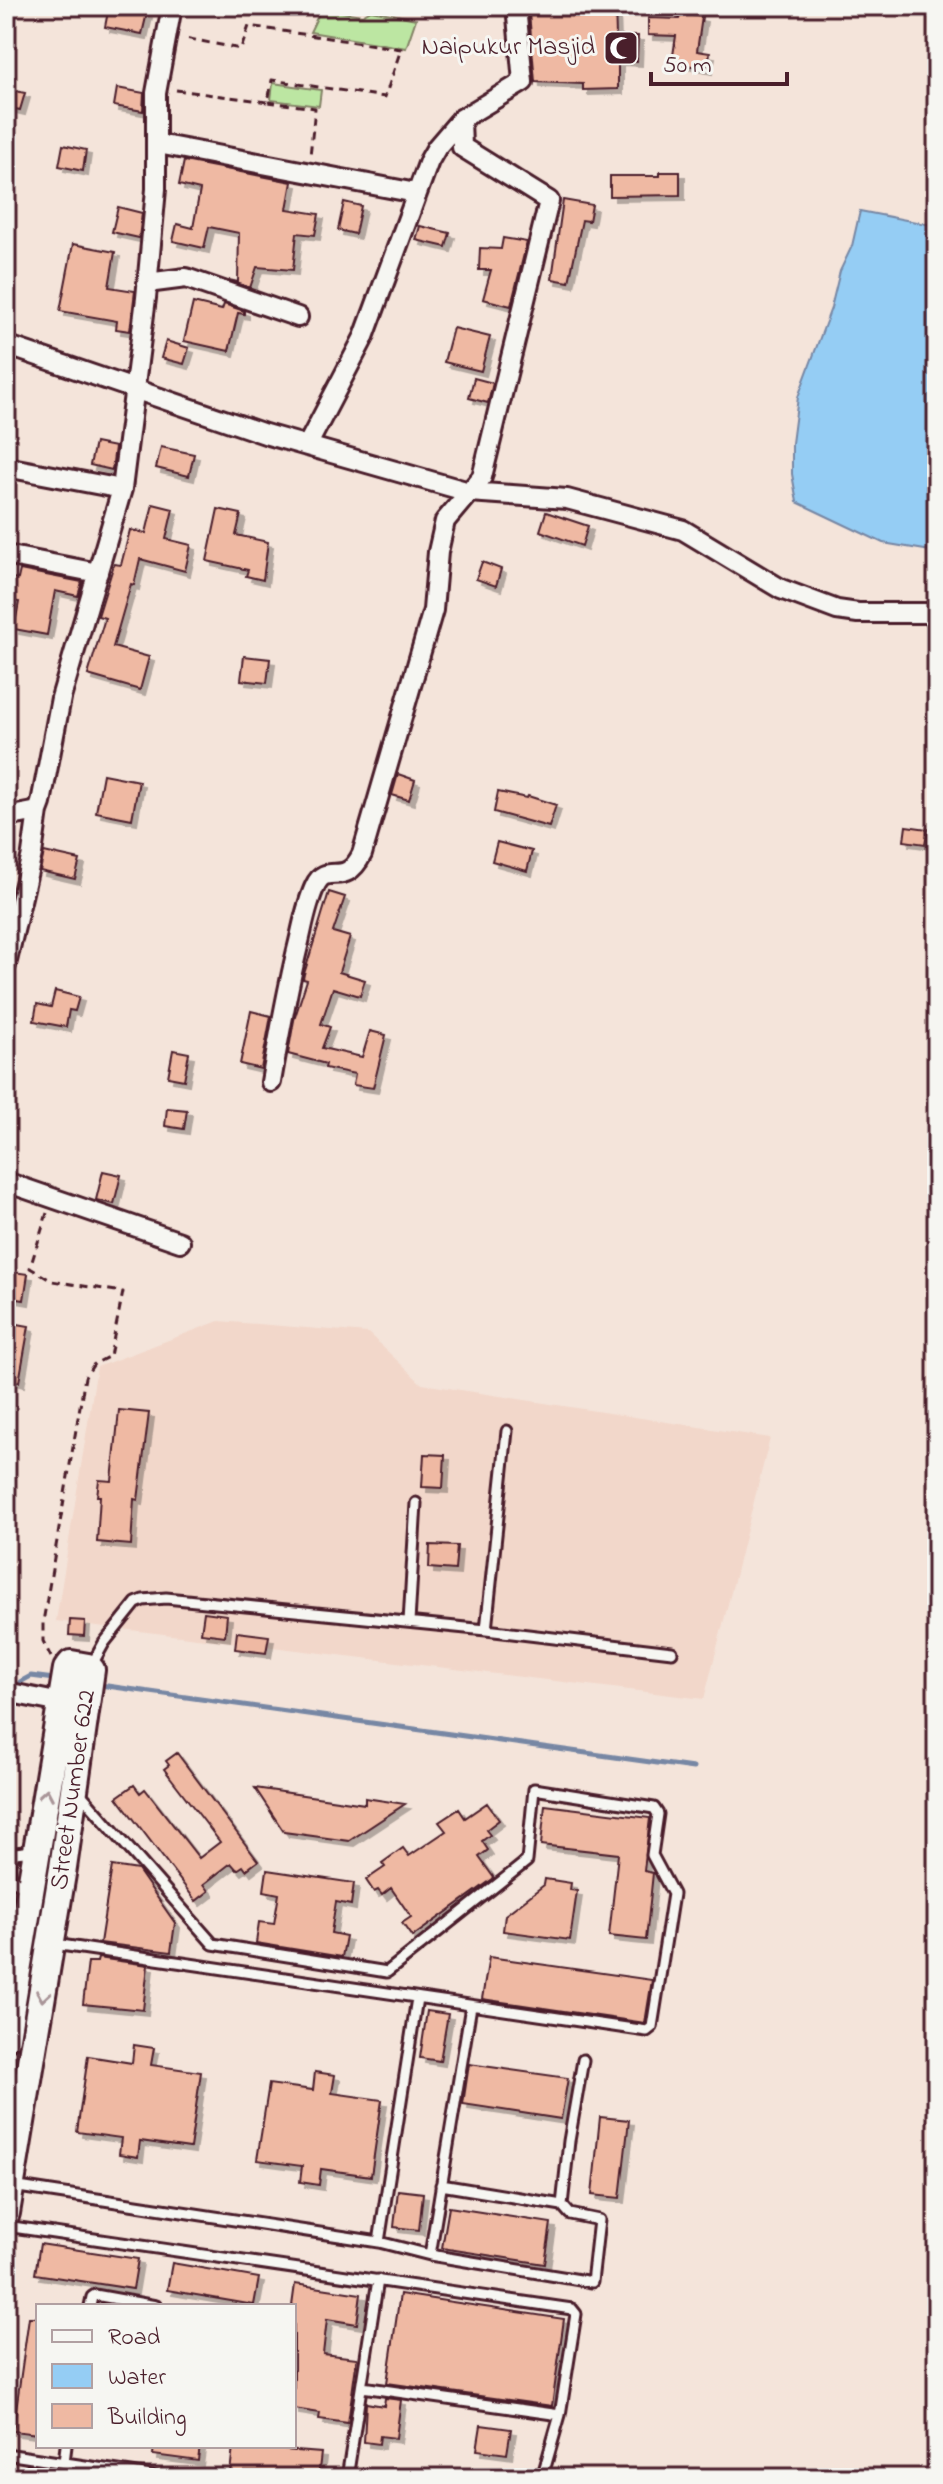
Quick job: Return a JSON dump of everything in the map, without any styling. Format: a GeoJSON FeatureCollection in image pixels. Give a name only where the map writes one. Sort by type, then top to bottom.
{"type":"FeatureCollection","features":[{"type":"Feature","properties":{"kind":"street"},"geometry":{"type":"LineString","coordinates":[[6,965],[32,854],[64,686],[122,489],[147,283],[158,144],[156,88],[172,6]]}},
{"type":"Feature","properties":{"kind":"street"},"geometry":{"type":"LineString","coordinates":[[307,446],[364,337],[416,193],[437,147],[461,119],[523,82],[516,6]]}},
{"type":"Feature","properties":{"kind":"street"},"geometry":{"type":"LineString","coordinates":[[271,1082],[288,988],[316,882],[327,873],[349,873],[362,854],[431,620],[438,552],[445,521],[482,477],[549,201],[462,147],[461,119]]}},
{"type":"Feature","properties":{"kind":"street"},"geometry":{"type":"LineString","coordinates":[[158,144],[416,193]]}},
{"type":"Feature","properties":{"kind":"street"},"geometry":{"type":"LineString","coordinates":[[147,283],[186,278],[298,317]]}},
{"type":"Feature","properties":{"kind":"street"},"geometry":{"type":"LineString","coordinates":[[6,345],[265,434],[469,492],[567,499],[683,530],[781,589],[837,610],[937,613]]}},
{"type":"Feature","properties":{"kind":"street"},"geometry":{"type":"LineString","coordinates":[[6,467],[122,489]]}},
{"type":"Feature","properties":{"kind":"street"},"geometry":{"type":"LineString","coordinates":[[6,555],[98,573]]}},
{"type":"Feature","properties":{"kind":"street"},"geometry":{"type":"LineString","coordinates":[[6,812],[17,815],[38,811]]}},
{"type":"Feature","properties":{"kind":"street"},"geometry":{"type":"LineString","coordinates":[[6,1182],[180,1242]]}},
{"type":"Feature","properties":{"kind":"street","name":"Street Number 622"},"geometry":{"type":"LineString","coordinates":[[6,2037],[61,1703],[79,1668]]}},
{"type":"Feature","properties":{"kind":"street","name":"Street Number 622"},"geometry":{"type":"LineString","coordinates":[[6,2213],[8,2185],[76,1788],[79,1668]]}},
{"type":"Feature","properties":{"kind":"street"},"geometry":{"type":"LineString","coordinates":[[6,1692],[61,1703]]}},
{"type":"Feature","properties":{"kind":"street"},"geometry":{"type":"LineString","coordinates":[[35,1857],[63,1868]]}},
{"type":"Feature","properties":{"kind":"lane"},"geometry":{"type":"LineString","coordinates":[[486,1630],[507,1431]]}},
{"type":"Feature","properties":{"kind":"lane"},"geometry":{"type":"LineString","coordinates":[[409,1622],[416,1503]]}},
{"type":"Feature","properties":{"kind":"lane"},"geometry":{"type":"LineString","coordinates":[[79,1668],[136,1603],[166,1598],[672,1652]]}},
{"type":"Feature","properties":{"kind":"lane"},"geometry":{"type":"LineString","coordinates":[[51,1943],[650,2030],[673,1894],[652,1855],[657,1809],[534,1789],[527,1861],[387,1972],[213,1944],[76,1788]]}},
{"type":"Feature","properties":{"kind":"lane"},"geometry":{"type":"LineString","coordinates":[[379,2242],[417,1998]]}},
{"type":"Feature","properties":{"kind":"lane"},"geometry":{"type":"LineString","coordinates":[[430,2255],[471,2006]]}},
{"type":"Feature","properties":{"kind":"lane"},"geometry":{"type":"LineString","coordinates":[[562,2205],[583,2060]]}},
{"type":"Feature","properties":{"kind":"lane"},"geometry":{"type":"LineString","coordinates":[[8,2185],[379,2242],[430,2255],[592,2282],[599,2220],[570,2214],[562,2205],[441,2185]]}},
{"type":"Feature","properties":{"kind":"lane"},"geometry":{"type":"LineString","coordinates":[[6,2226],[575,2311],[560,2415],[542,2478]]}},
{"type":"Feature","properties":{"kind":"lane"},"geometry":{"type":"LineString","coordinates":[[347,2478],[378,2280]]}},
{"type":"Feature","properties":{"kind":"lane"},"geometry":{"type":"LineString","coordinates":[[91,2304],[93,2295],[145,2304]]}},
{"type":"Feature","properties":{"kind":"lane"},"geometry":{"type":"LineString","coordinates":[[362,2387],[560,2415]]}},
{"type":"Feature","properties":{"kind":"lane"},"geometry":{"type":"LineString","coordinates":[[64,2462],[66,2448]]}},
{"type":"Feature","properties":{"kind":"lane"},"geometry":{"type":"LineString","coordinates":[[6,2454],[164,2478]]}},
{"type":"Feature","properties":{"kind":"path"},"geometry":{"type":"LineString","coordinates":[[167,35],[241,49],[249,26],[401,49],[385,97],[272,80],[268,102]]}},
{"type":"Feature","properties":{"kind":"path"},"geometry":{"type":"LineString","coordinates":[[156,88],[315,108],[310,160]]}},
{"type":"Feature","properties":{"kind":"path"},"geometry":{"type":"LineString","coordinates":[[52,1198],[30,1268],[52,1281],[123,1292],[110,1356],[94,1364],[85,1377],[43,1622],[43,1641],[49,1655],[79,1668]]}},
{"type":"Feature","properties":{"kind":"shaded area"},"geometry":{"type":"Polygon","coordinates":[[[219,1321],[368,1333],[422,1384],[770,1438],[704,1699],[56,1621],[97,1367],[219,1321]]]}},
{"type":"Feature","properties":{"kind":"green space"},"geometry":{"type":"Polygon","coordinates":[[[321,9],[362,15],[371,10],[416,19],[406,48],[310,32],[321,9]]]}},
{"type":"Feature","properties":{"kind":"green space"},"geometry":{"type":"Polygon","coordinates":[[[273,83],[321,90],[319,106],[271,100],[273,83]]]}},
{"type":"Feature","properties":{"kind":"water"},"geometry":{"type":"Polygon","coordinates":[[[860,211],[937,226],[937,552],[883,543],[797,502],[792,474],[792,443],[798,397],[831,308],[840,271],[852,246],[860,211]]]}},
{"type":"Feature","properties":{"kind":"building"},"geometry":{"type":"Polygon","coordinates":[[[109,6],[147,13],[142,34],[105,27],[109,6]]]}},
{"type":"Feature","properties":{"kind":"building"},"geometry":{"type":"Polygon","coordinates":[[[558,6],[615,6],[616,36],[638,36],[637,61],[618,60],[618,89],[583,90],[583,84],[535,82],[529,13],[559,12],[558,6]]]}},
{"type":"Feature","properties":{"kind":"building"},"geometry":{"type":"Polygon","coordinates":[[[681,13],[702,17],[697,51],[710,53],[707,69],[672,62],[676,36],[648,35],[648,18],[679,19],[681,13]]]}},
{"type":"Feature","properties":{"kind":"building"},"geometry":{"type":"Polygon","coordinates":[[[117,88],[144,93],[143,111],[114,106],[117,88]]]}},
{"type":"Feature","properties":{"kind":"building"},"geometry":{"type":"Polygon","coordinates":[[[6,89],[25,93],[20,110],[6,107],[6,89]]]}},
{"type":"Feature","properties":{"kind":"building"},"geometry":{"type":"Polygon","coordinates":[[[63,145],[86,150],[83,171],[59,166],[63,145]]]}},
{"type":"Feature","properties":{"kind":"building"},"geometry":{"type":"Polygon","coordinates":[[[184,161],[292,182],[287,209],[319,214],[315,235],[297,233],[293,270],[257,267],[250,288],[229,280],[238,282],[239,233],[209,227],[204,248],[173,241],[177,224],[193,228],[200,190],[179,185],[184,161]]]}},
{"type":"Feature","properties":{"kind":"building"},"geometry":{"type":"Polygon","coordinates":[[[660,172],[680,172],[680,195],[610,196],[610,176],[660,176],[660,172]]]}},
{"type":"Feature","properties":{"kind":"building"},"geometry":{"type":"Polygon","coordinates":[[[563,200],[592,205],[589,221],[582,220],[569,282],[552,279],[563,200]]]}},
{"type":"Feature","properties":{"kind":"building"},"geometry":{"type":"Polygon","coordinates":[[[344,202],[361,206],[355,234],[338,230],[344,202]]]}},
{"type":"Feature","properties":{"kind":"building"},"geometry":{"type":"Polygon","coordinates":[[[118,207],[142,213],[139,238],[112,232],[118,207]]]}},
{"type":"Feature","properties":{"kind":"building"},"geometry":{"type":"Polygon","coordinates":[[[420,226],[450,233],[446,247],[416,240],[420,226]]]}},
{"type":"Feature","properties":{"kind":"building"},"geometry":{"type":"Polygon","coordinates":[[[503,238],[527,242],[511,306],[483,299],[491,270],[479,270],[480,248],[501,249],[503,238]]]}},
{"type":"Feature","properties":{"kind":"building"},"geometry":{"type":"Polygon","coordinates":[[[73,244],[115,252],[109,287],[135,291],[130,331],[116,329],[117,321],[60,311],[73,244]]]}},
{"type":"Feature","properties":{"kind":"building"},"geometry":{"type":"Polygon","coordinates":[[[193,303],[222,310],[224,304],[244,311],[244,314],[238,313],[229,351],[184,341],[193,303]]]}},
{"type":"Feature","properties":{"kind":"building"},"geometry":{"type":"Polygon","coordinates":[[[453,328],[490,337],[481,371],[444,362],[453,328]]]}},
{"type":"Feature","properties":{"kind":"building"},"geometry":{"type":"Polygon","coordinates":[[[166,341],[189,348],[184,364],[161,358],[166,341]]]}},
{"type":"Feature","properties":{"kind":"building"},"geometry":{"type":"Polygon","coordinates":[[[474,378],[493,383],[488,403],[469,398],[474,378]]]}},
{"type":"Feature","properties":{"kind":"building"},"geometry":{"type":"Polygon","coordinates":[[[95,443],[115,447],[112,470],[90,465],[95,443]]]}},
{"type":"Feature","properties":{"kind":"building"},"geometry":{"type":"Polygon","coordinates":[[[161,447],[194,454],[189,476],[156,468],[161,447]]]}},
{"type":"Feature","properties":{"kind":"building"},"geometry":{"type":"Polygon","coordinates":[[[153,504],[173,509],[166,539],[191,545],[185,571],[140,559],[134,585],[131,584],[113,647],[149,657],[140,690],[88,675],[105,618],[98,616],[114,564],[121,565],[130,530],[146,533],[153,504]]]}},
{"type":"Feature","properties":{"kind":"building"},"geometry":{"type":"Polygon","coordinates":[[[218,509],[241,514],[236,535],[268,542],[263,580],[246,576],[248,570],[207,561],[218,509]]]}},
{"type":"Feature","properties":{"kind":"building"},"geometry":{"type":"Polygon","coordinates":[[[546,512],[588,526],[582,546],[540,531],[546,512]]]}},
{"type":"Feature","properties":{"kind":"building"},"geometry":{"type":"Polygon","coordinates":[[[482,562],[501,569],[496,586],[476,579],[482,562]]]}},
{"type":"Feature","properties":{"kind":"building"},"geometry":{"type":"Polygon","coordinates":[[[20,570],[82,582],[78,596],[55,591],[47,635],[14,629],[19,602],[12,601],[13,594],[6,592],[6,577],[18,579],[20,570]]]}},
{"type":"Feature","properties":{"kind":"building"},"geometry":{"type":"Polygon","coordinates":[[[244,656],[270,659],[267,683],[241,680],[244,656]]]}},
{"type":"Feature","properties":{"kind":"building"},"geometry":{"type":"Polygon","coordinates":[[[103,774],[139,781],[132,819],[96,812],[103,774]]]}},
{"type":"Feature","properties":{"kind":"building"},"geometry":{"type":"Polygon","coordinates":[[[398,774],[415,780],[409,800],[392,795],[398,774]]]}},
{"type":"Feature","properties":{"kind":"building"},"geometry":{"type":"Polygon","coordinates":[[[498,792],[528,796],[556,805],[549,827],[494,812],[498,792]]]}},
{"type":"Feature","properties":{"kind":"building"},"geometry":{"type":"Polygon","coordinates":[[[906,826],[928,829],[925,844],[904,841],[906,826]]]}},
{"type":"Feature","properties":{"kind":"building"},"geometry":{"type":"Polygon","coordinates":[[[497,842],[532,851],[527,871],[492,861],[497,842]]]}},
{"type":"Feature","properties":{"kind":"building"},"geometry":{"type":"Polygon","coordinates":[[[44,852],[80,860],[75,879],[40,871],[44,852]]]}},
{"type":"Feature","properties":{"kind":"building"},"geometry":{"type":"Polygon","coordinates":[[[329,892],[345,897],[333,932],[350,937],[339,972],[365,980],[360,996],[333,988],[321,1024],[330,1027],[322,1048],[362,1057],[370,1031],[386,1035],[373,1088],[353,1085],[355,1074],[325,1068],[326,1064],[288,1054],[294,1020],[307,980],[303,979],[304,974],[329,892]]]}},
{"type":"Feature","properties":{"kind":"building"},"geometry":{"type":"Polygon","coordinates":[[[55,991],[79,997],[75,1011],[69,1010],[66,1027],[34,1021],[37,1004],[51,1007],[55,991]]]}},
{"type":"Feature","properties":{"kind":"building"},"geometry":{"type":"Polygon","coordinates":[[[251,1011],[271,1016],[261,1069],[240,1064],[251,1011]]]}},
{"type":"Feature","properties":{"kind":"building"},"geometry":{"type":"Polygon","coordinates":[[[173,1050],[189,1053],[184,1080],[168,1077],[173,1050]]]}},
{"type":"Feature","properties":{"kind":"building"},"geometry":{"type":"Polygon","coordinates":[[[167,1108],[187,1110],[184,1129],[165,1126],[167,1108]]]}},
{"type":"Feature","properties":{"kind":"building"},"geometry":{"type":"Polygon","coordinates":[[[103,1171],[121,1175],[114,1204],[96,1200],[103,1171]]]}},
{"type":"Feature","properties":{"kind":"building"},"geometry":{"type":"Polygon","coordinates":[[[6,1271],[28,1274],[24,1300],[6,1297],[6,1271]]]}},
{"type":"Feature","properties":{"kind":"building"},"geometry":{"type":"Polygon","coordinates":[[[12,1323],[29,1326],[19,1382],[6,1379],[12,1323]]]}},
{"type":"Feature","properties":{"kind":"building"},"geometry":{"type":"Polygon","coordinates":[[[119,1410],[149,1413],[138,1500],[134,1499],[131,1545],[97,1542],[99,1480],[112,1481],[119,1410]]]}},
{"type":"Feature","properties":{"kind":"building"},"geometry":{"type":"Polygon","coordinates":[[[424,1454],[445,1455],[443,1488],[422,1487],[424,1454]]]}},
{"type":"Feature","properties":{"kind":"building"},"geometry":{"type":"Polygon","coordinates":[[[430,1545],[457,1546],[455,1570],[429,1568],[430,1545]]]}},
{"type":"Feature","properties":{"kind":"building"},"geometry":{"type":"Polygon","coordinates":[[[204,1612],[227,1615],[225,1636],[201,1633],[204,1612]]]}},
{"type":"Feature","properties":{"kind":"building"},"geometry":{"type":"Polygon","coordinates":[[[70,1620],[85,1621],[84,1636],[69,1635],[70,1620]]]}},
{"type":"Feature","properties":{"kind":"building"},"geometry":{"type":"Polygon","coordinates":[[[237,1632],[269,1636],[266,1653],[235,1649],[237,1632]]]}},
{"type":"Feature","properties":{"kind":"building"},"geometry":{"type":"Polygon","coordinates":[[[177,1753],[258,1861],[246,1870],[243,1866],[237,1870],[231,1863],[204,1884],[209,1891],[196,1901],[117,1797],[134,1785],[140,1793],[145,1789],[199,1858],[220,1842],[164,1769],[169,1765],[166,1761],[177,1753]]]}},
{"type":"Feature","properties":{"kind":"building"},"geometry":{"type":"Polygon","coordinates":[[[255,1788],[365,1804],[365,1798],[405,1804],[349,1841],[284,1832],[255,1788]]]}},
{"type":"Feature","properties":{"kind":"building"},"geometry":{"type":"Polygon","coordinates":[[[487,1803],[499,1820],[486,1830],[490,1835],[482,1841],[488,1850],[479,1857],[494,1878],[412,1937],[402,1923],[411,1917],[391,1888],[382,1895],[378,1890],[374,1892],[366,1880],[385,1867],[382,1863],[403,1848],[409,1856],[446,1831],[439,1822],[459,1809],[465,1818],[487,1803]]]}},
{"type":"Feature","properties":{"kind":"building"},"geometry":{"type":"Polygon","coordinates":[[[545,1805],[650,1818],[644,1871],[653,1873],[646,1940],[609,1936],[618,1854],[541,1845],[545,1805]]]}},
{"type":"Feature","properties":{"kind":"building"},"geometry":{"type":"Polygon","coordinates":[[[112,1866],[138,1870],[175,1923],[171,1952],[100,1943],[112,1866]]]}},
{"type":"Feature","properties":{"kind":"building"},"geometry":{"type":"Polygon","coordinates":[[[267,1870],[354,1883],[351,1905],[336,1902],[331,1933],[346,1936],[342,1957],[256,1943],[259,1922],[274,1924],[279,1894],[264,1891],[267,1870]]]}},
{"type":"Feature","properties":{"kind":"building"},"geometry":{"type":"Polygon","coordinates":[[[545,1879],[571,1883],[570,1890],[577,1891],[570,1940],[503,1931],[505,1915],[544,1885],[545,1879]]]}},
{"type":"Feature","properties":{"kind":"building"},"geometry":{"type":"Polygon","coordinates":[[[489,1957],[652,1980],[645,2023],[482,1999],[489,1957]]]}},
{"type":"Feature","properties":{"kind":"building"},"geometry":{"type":"Polygon","coordinates":[[[98,1958],[148,1965],[143,2010],[83,2004],[88,1962],[97,1962],[98,1958]]]}},
{"type":"Feature","properties":{"kind":"building"},"geometry":{"type":"Polygon","coordinates":[[[427,2011],[448,2014],[440,2061],[420,2058],[427,2011]]]}},
{"type":"Feature","properties":{"kind":"building"},"geometry":{"type":"Polygon","coordinates":[[[134,2045],[154,2048],[151,2065],[201,2072],[190,2148],[140,2141],[138,2157],[119,2154],[121,2138],[77,2132],[88,2056],[132,2063],[134,2045]]]}},
{"type":"Feature","properties":{"kind":"building"},"geometry":{"type":"Polygon","coordinates":[[[469,2064],[568,2078],[561,2119],[463,2104],[469,2064]]]}},
{"type":"Feature","properties":{"kind":"building"},"geometry":{"type":"Polygon","coordinates":[[[315,2072],[335,2075],[332,2093],[382,2100],[371,2176],[321,2169],[319,2185],[300,2182],[302,2166],[257,2160],[269,2084],[313,2090],[315,2072]]]}},
{"type":"Feature","properties":{"kind":"building"},"geometry":{"type":"Polygon","coordinates":[[[600,2117],[629,2120],[620,2198],[592,2195],[600,2117]]]}},
{"type":"Feature","properties":{"kind":"building"},"geometry":{"type":"Polygon","coordinates":[[[398,2190],[423,2193],[419,2230],[394,2227],[398,2190]]]}},
{"type":"Feature","properties":{"kind":"building"},"geometry":{"type":"Polygon","coordinates":[[[449,2207],[551,2223],[545,2264],[442,2248],[449,2207]]]}},
{"type":"Feature","properties":{"kind":"building"},"geometry":{"type":"Polygon","coordinates":[[[40,2244],[138,2259],[133,2289],[35,2274],[40,2244]]]}},
{"type":"Feature","properties":{"kind":"building"},"geometry":{"type":"Polygon","coordinates":[[[172,2263],[259,2278],[254,2304],[167,2290],[172,2263]]]}},
{"type":"Feature","properties":{"kind":"building"},"geometry":{"type":"Polygon","coordinates":[[[295,2284],[361,2294],[357,2324],[327,2319],[323,2354],[357,2358],[348,2423],[319,2419],[320,2413],[296,2409],[296,2304],[292,2304],[295,2284]]]}},
{"type":"Feature","properties":{"kind":"building"},"geometry":{"type":"Polygon","coordinates":[[[400,2294],[564,2319],[552,2406],[387,2383],[400,2294]]]}},
{"type":"Feature","properties":{"kind":"building"},"geometry":{"type":"Polygon","coordinates":[[[29,2317],[36,2317],[36,2434],[13,2431],[29,2317]]]}},
{"type":"Feature","properties":{"kind":"building"},"geometry":{"type":"Polygon","coordinates":[[[385,2398],[401,2400],[396,2438],[380,2436],[379,2444],[364,2442],[366,2403],[384,2406],[385,2398]]]}},
{"type":"Feature","properties":{"kind":"building"},"geometry":{"type":"Polygon","coordinates":[[[481,2425],[511,2429],[507,2454],[477,2450],[481,2425]]]}},
{"type":"Feature","properties":{"kind":"building"},"geometry":{"type":"Polygon","coordinates":[[[154,2448],[200,2448],[198,2461],[153,2455],[154,2448]]]}},
{"type":"Feature","properties":{"kind":"building"},"geometry":{"type":"Polygon","coordinates":[[[233,2448],[321,2453],[318,2478],[272,2478],[230,2473],[233,2448]]]}},
{"type":"Feature","properties":{"kind":"waterway"},"geometry":{"type":"LineString","coordinates":[[20,1682],[31,1676],[54,1679]]}},
{"type":"Feature","properties":{"kind":"waterway"},"geometry":{"type":"LineString","coordinates":[[100,1685],[693,1768]]}},
{"type":"Feature","properties":{"kind":"place","name":"Naipukur Masjid"},"geometry":{"type":"Point","coordinates":[621,48]}}]}
